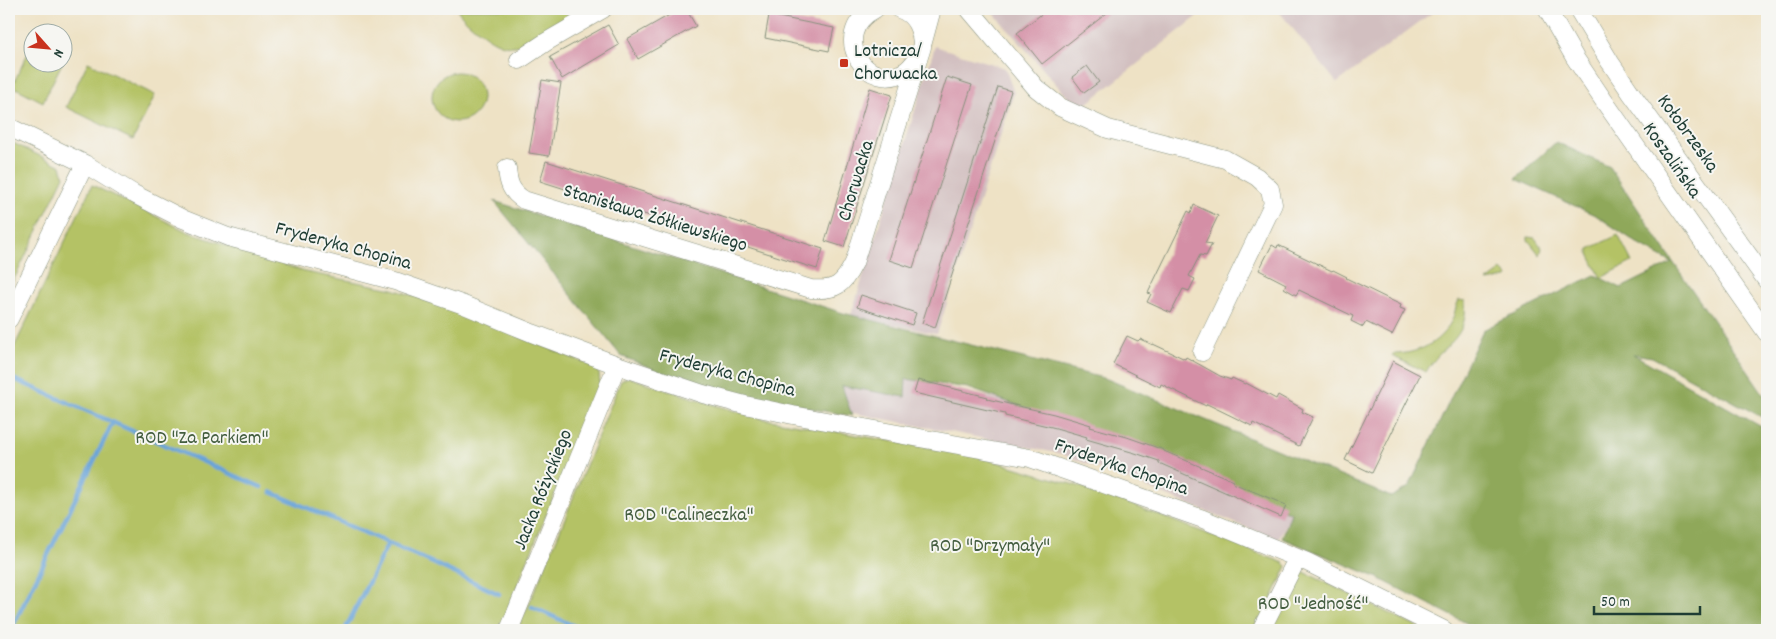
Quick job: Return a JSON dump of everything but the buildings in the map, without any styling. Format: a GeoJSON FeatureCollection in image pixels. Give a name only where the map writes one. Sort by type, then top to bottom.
{"type":"FeatureCollection","features":[{"type":"Feature","properties":{"kind":"street"},"geometry":{"type":"LineString","coordinates":[[519,60],[603,9]]}},
{"type":"Feature","properties":{"kind":"street"},"geometry":{"type":"LineString","coordinates":[[875,9],[864,16],[857,24],[854,32],[853,46],[856,57],[861,64],[873,73],[890,76],[907,70],[920,53],[922,36],[919,26],[910,15],[899,9]]}},
{"type":"Feature","properties":{"kind":"street","name":"Chorwacka"},"geometry":{"type":"LineString","coordinates":[[811,289],[835,288],[848,274],[854,264],[932,9]]}},
{"type":"Feature","properties":{"kind":"street"},"geometry":{"type":"LineString","coordinates":[[969,9],[1036,88],[1060,107],[1108,129],[1196,150],[1225,159],[1257,177],[1270,189],[1273,204],[1202,352]]}},
{"type":"Feature","properties":{"kind":"street","name":"Koszalińska"},"geometry":{"type":"LineString","coordinates":[[1547,9],[1575,58],[1608,109],[1767,333]]}},
{"type":"Feature","properties":{"kind":"street","name":"Kołobrzeska"},"geometry":{"type":"LineString","coordinates":[[1578,9],[1631,93],[1767,281]]}},
{"type":"Feature","properties":{"kind":"street","name":"Fryderyka Chopina"},"geometry":{"type":"LineString","coordinates":[[9,127],[85,164],[134,194],[183,219],[228,237],[395,281],[464,305],[532,333],[703,394],[744,405],[1030,458],[1203,519],[1298,559],[1444,630]]}},
{"type":"Feature","properties":{"kind":"street"},"geometry":{"type":"LineString","coordinates":[[9,319],[85,164]]}},
{"type":"Feature","properties":{"kind":"street","name":"Stanisława Żółkiewskiego"},"geometry":{"type":"LineString","coordinates":[[507,168],[511,189],[516,196],[524,200],[811,289]]}},
{"type":"Feature","properties":{"kind":"street","name":"Jacka Różyckiego"},"geometry":{"type":"LineString","coordinates":[[509,630],[617,364]]}},
{"type":"Feature","properties":{"kind":"street"},"geometry":{"type":"LineString","coordinates":[[1261,630],[1298,559]]}},
{"type":"Feature","properties":{"kind":"shaded area"},"geometry":{"type":"Polygon","coordinates":[[[990,9],[1207,9],[1079,110],[990,9]]]}},
{"type":"Feature","properties":{"kind":"shaded area"},"geometry":{"type":"Polygon","coordinates":[[[1277,9],[1437,9],[1337,83],[1277,9]]]}},
{"type":"Feature","properties":{"kind":"shaded area"},"geometry":{"type":"Polygon","coordinates":[[[935,46],[1005,68],[1014,93],[937,334],[851,315],[935,46]]]}},
{"type":"Feature","properties":{"kind":"shaded area"},"geometry":{"type":"Polygon","coordinates":[[[872,370],[1056,412],[1294,508],[1278,540],[1062,454],[838,410],[842,374],[872,370]]]}},
{"type":"Feature","properties":{"kind":"green space"},"geometry":{"type":"Polygon","coordinates":[[[457,9],[590,9],[529,43],[510,46],[498,43],[485,35],[468,22],[457,9]]]}},
{"type":"Feature","properties":{"kind":"green space"},"geometry":{"type":"Polygon","coordinates":[[[88,62],[155,95],[133,140],[66,107],[88,62]]]}},
{"type":"Feature","properties":{"kind":"green space"},"geometry":{"type":"Polygon","coordinates":[[[22,66],[22,72],[58,72],[43,102],[12,86],[22,66]]]}},
{"type":"Feature","properties":{"kind":"green space"},"geometry":{"type":"Polygon","coordinates":[[[452,72],[462,72],[475,79],[482,92],[482,102],[475,115],[462,122],[452,122],[443,118],[436,111],[432,102],[432,92],[436,83],[443,76],[452,72]]]}},
{"type":"Feature","properties":{"kind":"green space"},"geometry":{"type":"Polygon","coordinates":[[[9,141],[61,166],[64,176],[9,290],[9,141]]]}},
{"type":"Feature","properties":{"kind":"green space"},"geometry":{"type":"Polygon","coordinates":[[[1556,142],[1610,167],[1767,399],[1767,420],[1652,357],[1633,354],[1767,430],[1767,630],[1480,630],[1376,577],[1282,538],[1291,513],[1108,437],[968,388],[906,379],[905,397],[842,386],[852,416],[694,385],[621,356],[494,201],[843,313],[1107,379],[1391,497],[1409,487],[1483,330],[1595,275],[1621,288],[1672,263],[1640,245],[1597,216],[1516,179],[1556,142]]]}},
{"type":"Feature","properties":{"kind":"green space","name":"ROD \"Za Parkiem\""},"geometry":{"type":"Polygon","coordinates":[[[92,185],[188,232],[305,272],[393,289],[438,304],[595,367],[599,374],[600,384],[499,630],[9,630],[9,358],[92,185]]]}},
{"type":"Feature","properties":{"kind":"green space"},"geometry":{"type":"Polygon","coordinates":[[[1618,235],[1632,262],[1601,278],[1589,254],[1589,249],[1618,235]]]}},
{"type":"Feature","properties":{"kind":"green space"},"geometry":{"type":"Polygon","coordinates":[[[1528,237],[1535,238],[1542,248],[1540,255],[1528,240],[1528,237]]]}},
{"type":"Feature","properties":{"kind":"green space"},"geometry":{"type":"Polygon","coordinates":[[[1502,270],[1508,276],[1507,278],[1487,281],[1502,270]]]}},
{"type":"Feature","properties":{"kind":"green space"},"geometry":{"type":"Polygon","coordinates":[[[1459,300],[1465,301],[1463,325],[1453,341],[1432,362],[1426,372],[1392,356],[1393,354],[1419,350],[1434,342],[1451,322],[1459,300]]]}},
{"type":"Feature","properties":{"kind":"green space"},"geometry":{"type":"Polygon","coordinates":[[[628,377],[764,419],[977,456],[1095,491],[1284,563],[1287,566],[1257,630],[517,630],[621,381],[628,377]]]}},
{"type":"Feature","properties":{"kind":"green space","name":"ROD \"Jedność\""},"geometry":{"type":"Polygon","coordinates":[[[1302,571],[1423,630],[1271,630],[1302,571]]]}},
{"type":"Feature","properties":{"kind":"waterway"},"geometry":{"type":"LineString","coordinates":[[9,377],[261,487]]}},
{"type":"Feature","properties":{"kind":"waterway"},"geometry":{"type":"LineString","coordinates":[[11,630],[113,422]]}},
{"type":"Feature","properties":{"kind":"waterway"},"geometry":{"type":"LineString","coordinates":[[271,492],[420,557],[499,594]]}},
{"type":"Feature","properties":{"kind":"waterway"},"geometry":{"type":"LineString","coordinates":[[345,630],[388,543]]}},
{"type":"Feature","properties":{"kind":"waterway"},"geometry":{"type":"LineString","coordinates":[[532,607],[583,630]]}},
{"type":"Feature","properties":{"kind":"place","name":"Lotnicza/ Chorwacka"},"geometry":{"type":"Point","coordinates":[844,63]}},
{"type":"Feature","properties":{"kind":"park label","name":"ROD \"Calineczka\""},"geometry":{"type":"Point","coordinates":[689,516]}},
{"type":"Feature","properties":{"kind":"park label","name":"ROD \"Drzymały\""},"geometry":{"type":"Point","coordinates":[990,547]}}]}
